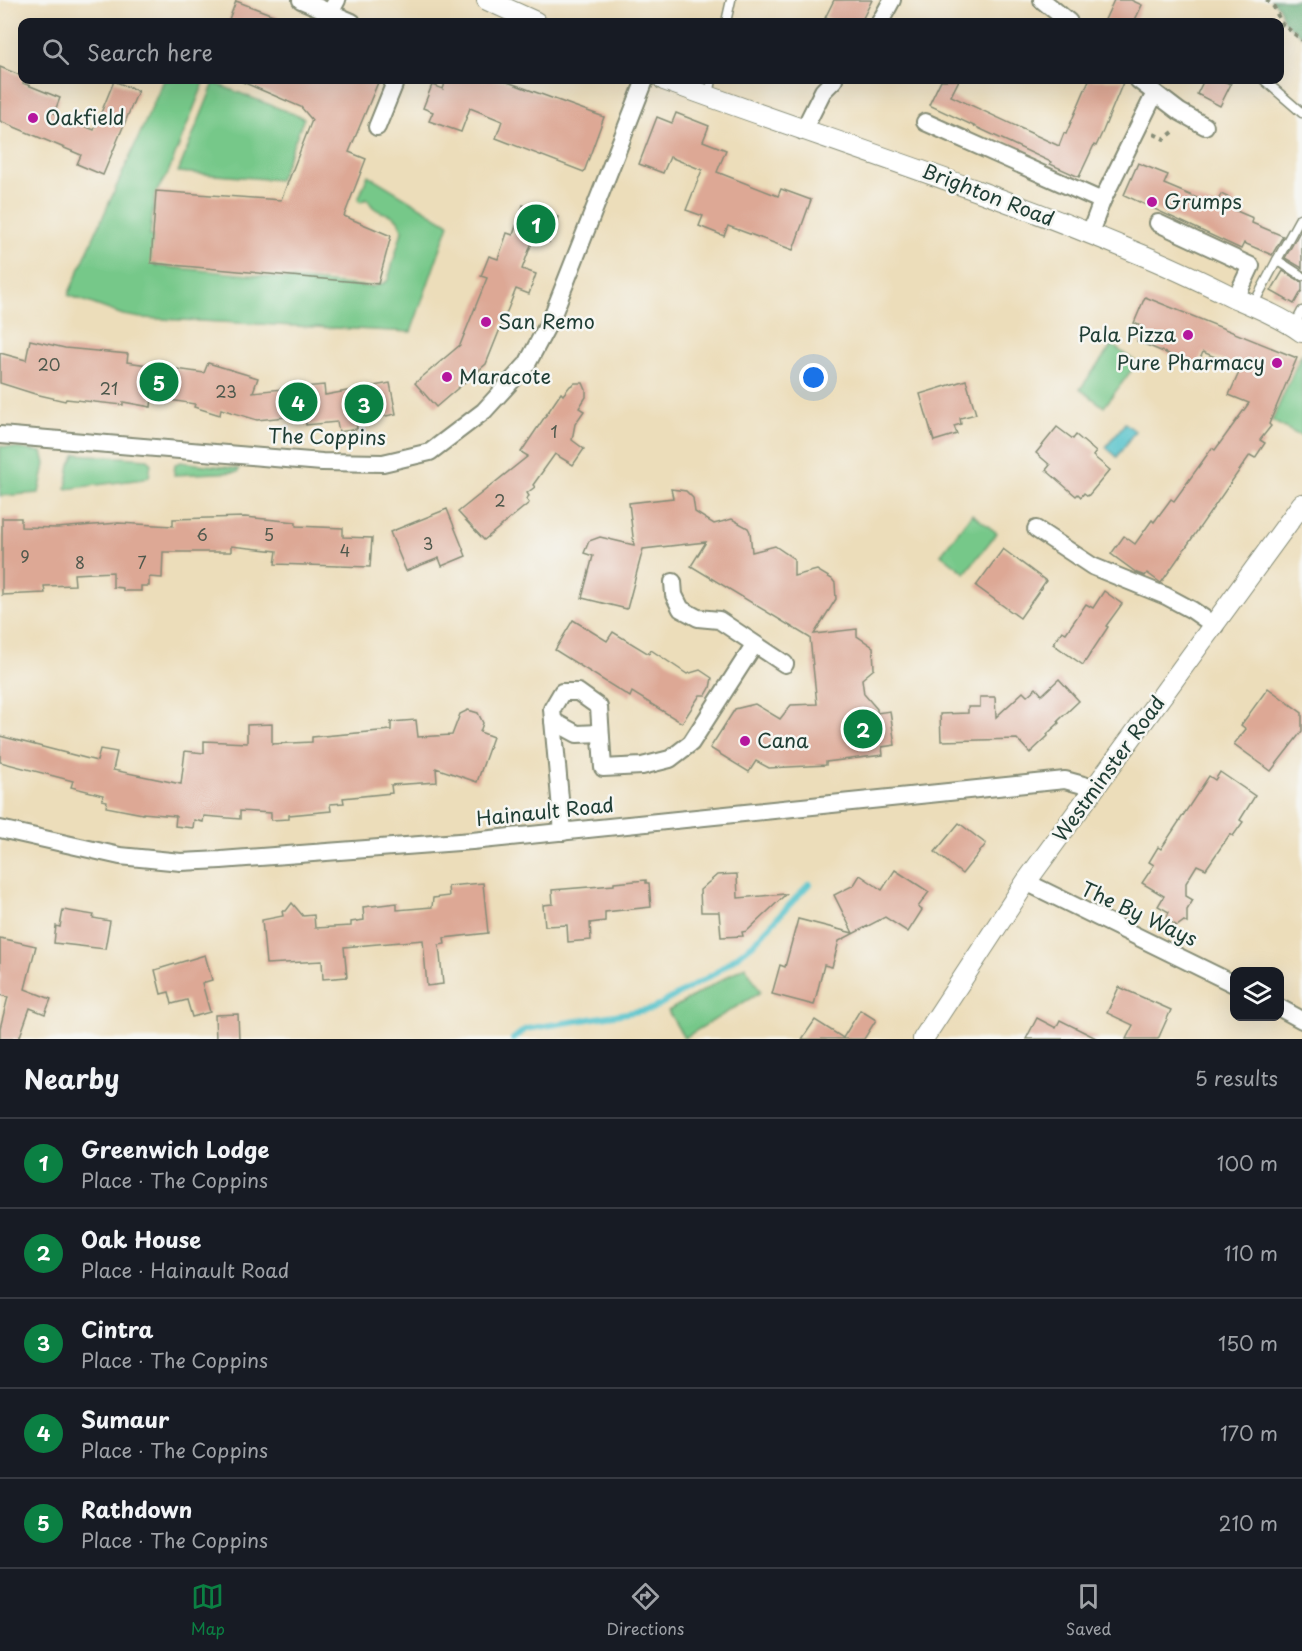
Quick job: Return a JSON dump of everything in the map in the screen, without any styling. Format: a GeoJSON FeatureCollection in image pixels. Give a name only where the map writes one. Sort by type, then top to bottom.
{"type":"FeatureCollection","features":[{"type":"Feature","properties":{"kind":"street"},"geometry":{"type":"LineString","coordinates":[[301,0],[334,7],[346,18]]}},
{"type":"Feature","properties":{"kind":"street"},"geometry":{"type":"LineString","coordinates":[[487,0],[527,18]]}},
{"type":"Feature","properties":{"kind":"street"},"geometry":{"type":"LineString","coordinates":[[882,18],[892,0]]}},
{"type":"Feature","properties":{"kind":"street"},"geometry":{"type":"LineString","coordinates":[[1038,18],[1047,4],[1064,18]]}},
{"type":"Feature","properties":{"kind":"street"},"geometry":{"type":"LineString","coordinates":[[377,127],[394,84]]}},
{"type":"Feature","properties":{"kind":"street","name":"The Coppins"},"geometry":{"type":"LineString","coordinates":[[0,435],[322,462],[383,463],[430,452],[484,411],[528,364],[552,317],[643,84]]}},
{"type":"Feature","properties":{"kind":"street","name":"Brighton Road"},"geometry":{"type":"LineString","coordinates":[[687,84],[710,88],[803,131],[915,167],[1090,233],[1157,261],[1244,302],[1299,323]]}},
{"type":"Feature","properties":{"kind":"street"},"geometry":{"type":"LineString","coordinates":[[803,131],[824,91],[830,84]]}},
{"type":"Feature","properties":{"kind":"street"},"geometry":{"type":"LineString","coordinates":[[1143,84],[1200,123]]}},
{"type":"Feature","properties":{"kind":"street"},"geometry":{"type":"LineString","coordinates":[[1090,233],[1102,201],[1155,93]]}},
{"type":"Feature","properties":{"kind":"street"},"geometry":{"type":"LineString","coordinates":[[925,122],[1102,201]]}},
{"type":"Feature","properties":{"kind":"street"},"geometry":{"type":"LineString","coordinates":[[1158,223],[1251,266],[1244,302]]}},
{"type":"Feature","properties":{"kind":"street","name":"Westminster Road"},"geometry":{"type":"LineString","coordinates":[[923,1039],[1026,882],[1302,504]]}},
{"type":"Feature","properties":{"kind":"street"},"geometry":{"type":"LineString","coordinates":[[1036,529],[1092,566],[1166,596],[1215,626]]}},
{"type":"Feature","properties":{"kind":"street"},"geometry":{"type":"LineString","coordinates":[[673,582],[674,595],[681,609],[698,618],[719,620],[786,664]]}},
{"type":"Feature","properties":{"kind":"street"},"geometry":{"type":"LineString","coordinates":[[563,832],[552,709],[562,692],[578,692],[599,707],[603,768],[642,766],[670,759],[692,742],[754,645]]}},
{"type":"Feature","properties":{"kind":"street"},"geometry":{"type":"LineString","coordinates":[[553,721],[577,734],[600,733]]}},
{"type":"Feature","properties":{"kind":"street","name":"Hainault Road"},"geometry":{"type":"LineString","coordinates":[[0,829],[120,856],[181,862],[384,848],[563,832],[1065,780],[1094,788]]}},
{"type":"Feature","properties":{"kind":"street","name":"The By Ways"},"geometry":{"type":"LineString","coordinates":[[1026,882],[1230,982]]}},
{"type":"Feature","properties":{"kind":"street"},"geometry":{"type":"LineString","coordinates":[[1284,1010],[1302,1020]]}},
{"type":"Feature","properties":{"kind":"lane"},"geometry":{"type":"LineString","coordinates":[[727,18],[731,0]]}},
{"type":"Feature","properties":{"kind":"lane"},"geometry":{"type":"LineString","coordinates":[[1269,84],[1302,113]]}},
{"type":"Feature","properties":{"kind":"lane"},"geometry":{"type":"LineString","coordinates":[[1244,302],[1277,260],[1300,218],[1302,219]]}},
{"type":"Feature","properties":{"kind":"lane"},"geometry":{"type":"LineString","coordinates":[[1277,260],[1302,276]]}},
{"type":"Feature","properties":{"kind":"path"},"geometry":{"type":"LineString","coordinates":[[1266,0],[1274,7],[1279,18]]}},
{"type":"Feature","properties":{"kind":"path"},"geometry":{"type":"LineString","coordinates":[[1284,25],[1302,40]]}},
{"type":"Feature","properties":{"kind":"path"},"geometry":{"type":"LineString","coordinates":[[1138,128],[1164,139],[1176,130],[1200,123]]}},
{"type":"Feature","properties":{"kind":"green space"},"geometry":{"type":"Polygon","coordinates":[[[1271,0],[1302,0],[1302,36],[1284,22],[1279,7],[1271,0]]]}},
{"type":"Feature","properties":{"kind":"green space"},"geometry":{"type":"Polygon","coordinates":[[[162,84],[203,84],[168,173],[155,194],[150,236],[154,237],[152,260],[157,266],[372,287],[384,283],[388,280],[402,231],[398,220],[394,217],[377,210],[367,199],[361,202],[358,200],[368,175],[449,224],[411,332],[141,318],[123,315],[68,295],[162,84]]]}},
{"type":"Feature","properties":{"kind":"green space"},"geometry":{"type":"Polygon","coordinates":[[[214,84],[304,118],[279,180],[178,172],[214,84]]]}},
{"type":"Feature","properties":{"kind":"green space"},"geometry":{"type":"Polygon","coordinates":[[[1112,345],[1137,363],[1104,407],[1080,389],[1112,345]]]}},
{"type":"Feature","properties":{"kind":"green space"},"geometry":{"type":"Polygon","coordinates":[[[1302,353],[1302,437],[1272,421],[1302,353]]]}},
{"type":"Feature","properties":{"kind":"green space"},"geometry":{"type":"Polygon","coordinates":[[[0,446],[42,452],[45,464],[39,493],[0,496],[0,446]]]}},
{"type":"Feature","properties":{"kind":"green space"},"geometry":{"type":"Polygon","coordinates":[[[76,454],[148,459],[151,463],[149,477],[66,489],[70,464],[76,454]]]}},
{"type":"Feature","properties":{"kind":"green space"},"geometry":{"type":"Polygon","coordinates":[[[181,462],[239,469],[238,472],[174,475],[175,464],[181,462]]]}},
{"type":"Feature","properties":{"kind":"green space"},"geometry":{"type":"Polygon","coordinates":[[[972,514],[997,533],[965,573],[941,554],[972,514]]]}},
{"type":"Feature","properties":{"kind":"green space"},"geometry":{"type":"Polygon","coordinates":[[[745,966],[761,992],[684,1038],[668,1011],[745,966]]]}},
{"type":"Feature","properties":{"kind":"water"},"geometry":{"type":"Polygon","coordinates":[[[1125,423],[1135,431],[1117,457],[1106,447],[1125,423]]]}},
{"type":"Feature","properties":{"kind":"building"},"geometry":{"type":"Polygon","coordinates":[[[834,0],[872,0],[863,18],[825,18],[834,0]]]}},
{"type":"Feature","properties":{"kind":"building"},"geometry":{"type":"Polygon","coordinates":[[[1114,0],[1131,0],[1142,5],[1136,18],[1106,18],[1114,0]]]}},
{"type":"Feature","properties":{"kind":"building"},"geometry":{"type":"Polygon","coordinates":[[[236,1],[281,18],[230,18],[236,1]]]}},
{"type":"Feature","properties":{"kind":"building","name":"Oakfield"},"geometry":{"type":"Polygon","coordinates":[[[0,67],[18,74],[18,84],[25,84],[60,98],[54,113],[94,130],[113,84],[121,84],[138,91],[103,175],[77,164],[81,155],[0,121],[0,67]]]}},
{"type":"Feature","properties":{"kind":"building"},"geometry":{"type":"Polygon","coordinates":[[[247,84],[377,84],[349,152],[366,159],[344,216],[391,236],[378,284],[151,263],[156,191],[281,200],[312,120],[301,107],[247,84]]]}},
{"type":"Feature","properties":{"kind":"building"},"geometry":{"type":"Polygon","coordinates":[[[445,84],[513,84],[604,117],[584,172],[496,138],[502,121],[470,108],[461,132],[429,121],[433,112],[423,108],[432,85],[443,89],[445,84]]]}},
{"type":"Feature","properties":{"kind":"building"},"geometry":{"type":"Polygon","coordinates":[[[939,84],[957,84],[951,96],[1059,146],[1087,84],[1122,84],[1103,131],[1079,177],[929,105],[939,84]]]}},
{"type":"Feature","properties":{"kind":"building"},"geometry":{"type":"Polygon","coordinates":[[[1202,84],[1231,84],[1220,106],[1197,94],[1202,84]]]}},
{"type":"Feature","properties":{"kind":"building"},"geometry":{"type":"Polygon","coordinates":[[[676,113],[709,126],[703,141],[726,150],[717,172],[778,196],[781,189],[811,200],[793,250],[728,226],[724,236],[699,226],[703,216],[686,210],[702,170],[670,157],[663,173],[639,164],[657,117],[672,123],[676,113]]]}},
{"type":"Feature","properties":{"kind":"building"},"geometry":{"type":"Polygon","coordinates":[[[1138,163],[1168,175],[1164,184],[1216,206],[1221,194],[1236,201],[1232,209],[1253,218],[1252,223],[1283,236],[1272,255],[1244,243],[1241,249],[1124,195],[1138,163]]]}},
{"type":"Feature","properties":{"kind":"building"},"geometry":{"type":"Polygon","coordinates":[[[523,205],[558,217],[549,242],[534,237],[522,269],[536,274],[529,294],[516,289],[486,364],[436,407],[415,383],[460,345],[487,278],[481,276],[489,256],[498,259],[507,233],[513,235],[523,205]]]}},
{"type":"Feature","properties":{"kind":"building"},"geometry":{"type":"Polygon","coordinates":[[[1302,228],[1302,268],[1285,258],[1302,228]]]}},
{"type":"Feature","properties":{"kind":"building"},"geometry":{"type":"Polygon","coordinates":[[[1283,271],[1302,282],[1302,290],[1294,304],[1271,291],[1283,271]]]}},
{"type":"Feature","properties":{"kind":"building"},"geometry":{"type":"Polygon","coordinates":[[[1145,297],[1297,358],[1269,424],[1271,426],[1260,440],[1265,443],[1255,458],[1250,455],[1161,583],[1147,573],[1145,576],[1137,573],[1111,554],[1124,536],[1135,544],[1171,499],[1174,501],[1212,448],[1215,450],[1249,403],[1229,395],[1241,368],[1203,352],[1197,366],[1137,341],[1143,327],[1134,323],[1145,297]]]}},
{"type":"Feature","properties":{"kind":"building"},"geometry":{"type":"Polygon","coordinates":[[[30,340],[65,348],[128,354],[127,362],[204,373],[208,363],[258,378],[253,392],[324,385],[325,395],[390,383],[396,414],[356,422],[357,429],[339,432],[337,422],[306,425],[305,415],[257,420],[221,409],[220,415],[194,407],[195,404],[152,397],[151,407],[123,402],[123,405],[66,399],[65,401],[0,383],[0,353],[26,360],[30,340]]]}},
{"type":"Feature","properties":{"kind":"building"},"geometry":{"type":"Polygon","coordinates":[[[966,380],[976,414],[960,418],[961,424],[954,426],[957,434],[934,441],[920,394],[966,380]]]}},
{"type":"Feature","properties":{"kind":"building"},"geometry":{"type":"Polygon","coordinates":[[[575,383],[583,383],[586,397],[579,408],[584,411],[575,424],[572,440],[584,449],[573,465],[555,454],[533,485],[535,487],[527,493],[529,496],[526,499],[529,503],[484,540],[458,512],[528,456],[521,452],[561,393],[563,395],[575,383]]]}},
{"type":"Feature","properties":{"kind":"building"},"geometry":{"type":"Polygon","coordinates":[[[1057,427],[1073,439],[1076,435],[1096,452],[1093,456],[1110,470],[1088,496],[1084,493],[1081,497],[1078,494],[1076,496],[1046,470],[1050,465],[1036,453],[1057,427]]]}},
{"type":"Feature","properties":{"kind":"building"},"geometry":{"type":"Polygon","coordinates":[[[671,489],[686,491],[693,498],[695,512],[714,524],[732,519],[748,528],[752,552],[775,546],[794,559],[794,576],[817,570],[832,579],[835,583],[836,599],[814,634],[857,629],[857,636],[873,647],[874,669],[862,679],[864,694],[877,709],[877,713],[890,711],[895,745],[882,747],[883,755],[826,762],[826,765],[769,768],[756,761],[749,772],[710,748],[735,709],[755,704],[780,719],[791,705],[817,704],[810,638],[691,566],[706,542],[643,549],[627,609],[582,598],[593,556],[584,553],[589,541],[600,537],[634,545],[629,503],[673,498],[671,489]]]}},
{"type":"Feature","properties":{"kind":"building"},"geometry":{"type":"Polygon","coordinates":[[[447,509],[466,556],[442,566],[439,558],[406,571],[390,532],[447,509]]]}},
{"type":"Feature","properties":{"kind":"building"},"geometry":{"type":"Polygon","coordinates":[[[245,517],[296,522],[296,526],[343,528],[343,537],[372,538],[370,567],[275,564],[277,551],[231,546],[231,552],[163,552],[162,578],[149,577],[149,586],[141,586],[141,591],[123,591],[123,588],[113,587],[113,572],[74,574],[75,585],[44,586],[45,593],[2,595],[2,518],[21,518],[21,527],[57,528],[118,523],[173,526],[173,519],[245,517]]]}},
{"type":"Feature","properties":{"kind":"building"},"geometry":{"type":"Polygon","coordinates":[[[1003,549],[1046,581],[1020,618],[976,586],[1003,549]]]}},
{"type":"Feature","properties":{"kind":"building"},"geometry":{"type":"Polygon","coordinates":[[[1104,591],[1122,604],[1083,665],[1053,644],[1062,631],[1066,633],[1086,604],[1093,608],[1104,591]]]}},
{"type":"Feature","properties":{"kind":"building"},"geometry":{"type":"Polygon","coordinates":[[[573,620],[607,641],[613,632],[649,654],[651,650],[687,674],[700,670],[712,678],[710,688],[706,695],[700,695],[682,723],[632,692],[630,697],[555,650],[573,620]]]}},
{"type":"Feature","properties":{"kind":"building"},"geometry":{"type":"Polygon","coordinates":[[[1059,679],[1079,701],[1030,753],[1017,739],[941,741],[940,714],[968,713],[968,707],[980,707],[980,697],[995,697],[996,717],[1023,692],[1027,696],[1036,688],[1042,695],[1059,679]]]}},
{"type":"Feature","properties":{"kind":"building"},"geometry":{"type":"Polygon","coordinates":[[[1268,688],[1302,713],[1302,731],[1271,771],[1234,744],[1246,729],[1241,725],[1268,688]]]}},
{"type":"Feature","properties":{"kind":"building"},"geometry":{"type":"Polygon","coordinates":[[[468,710],[478,713],[483,723],[480,732],[493,737],[477,782],[436,768],[437,782],[391,785],[392,793],[343,798],[344,803],[330,804],[331,811],[289,815],[289,819],[271,820],[271,813],[240,811],[240,819],[204,816],[203,822],[194,820],[193,828],[175,826],[176,816],[143,814],[106,807],[107,801],[102,800],[103,795],[71,787],[73,781],[0,762],[0,736],[97,761],[100,749],[117,752],[113,770],[181,784],[185,751],[204,753],[204,741],[247,743],[247,725],[272,724],[272,744],[312,742],[312,737],[391,730],[391,722],[416,720],[418,737],[452,735],[460,714],[468,710]]]}},
{"type":"Feature","properties":{"kind":"building"},"geometry":{"type":"Polygon","coordinates":[[[1220,772],[1255,796],[1240,820],[1243,822],[1233,836],[1230,834],[1206,869],[1197,865],[1186,883],[1186,896],[1193,900],[1187,910],[1187,923],[1184,921],[1177,926],[1166,919],[1169,912],[1158,906],[1164,896],[1142,883],[1154,865],[1149,862],[1158,847],[1161,849],[1209,776],[1215,780],[1220,772]]]}},
{"type":"Feature","properties":{"kind":"building"},"geometry":{"type":"Polygon","coordinates":[[[959,823],[986,844],[962,874],[935,852],[959,823]]]}},
{"type":"Feature","properties":{"kind":"building"},"geometry":{"type":"Polygon","coordinates":[[[895,870],[929,892],[918,907],[922,910],[908,932],[885,917],[839,941],[832,967],[824,965],[814,1005],[772,994],[780,965],[785,967],[798,919],[853,933],[834,895],[854,885],[860,875],[882,890],[895,870]]]}},
{"type":"Feature","properties":{"kind":"building"},"geometry":{"type":"Polygon","coordinates":[[[737,874],[738,898],[786,894],[747,931],[742,932],[743,936],[721,937],[719,912],[701,912],[700,890],[717,875],[737,874]]]}},
{"type":"Feature","properties":{"kind":"building"},"geometry":{"type":"Polygon","coordinates":[[[646,880],[646,883],[649,883],[651,907],[605,912],[605,921],[590,923],[591,940],[568,942],[567,925],[545,926],[543,905],[553,904],[552,890],[646,880]]]}},
{"type":"Feature","properties":{"kind":"building"},"geometry":{"type":"Polygon","coordinates":[[[483,883],[488,933],[444,938],[445,944],[439,945],[443,984],[427,986],[423,940],[344,947],[347,977],[323,979],[322,961],[266,964],[262,920],[283,916],[282,911],[286,911],[292,903],[303,916],[314,915],[315,928],[351,926],[351,922],[364,920],[363,907],[397,903],[397,910],[432,907],[433,898],[449,896],[448,886],[483,883]]]}},
{"type":"Feature","properties":{"kind":"building"},"geometry":{"type":"Polygon","coordinates":[[[63,910],[94,915],[93,918],[110,921],[105,949],[54,943],[56,926],[60,927],[63,910]]]}},
{"type":"Feature","properties":{"kind":"building"},"geometry":{"type":"Polygon","coordinates":[[[0,938],[36,946],[25,989],[51,999],[45,1014],[30,1008],[19,1039],[0,1039],[0,1028],[8,997],[0,995],[0,938]]]}},
{"type":"Feature","properties":{"kind":"building"},"geometry":{"type":"Polygon","coordinates":[[[205,955],[212,980],[202,983],[210,1012],[192,1017],[187,1000],[172,1004],[169,992],[161,994],[155,970],[205,955]]]}},
{"type":"Feature","properties":{"kind":"building"},"geometry":{"type":"Polygon","coordinates":[[[1119,987],[1171,1010],[1158,1039],[1126,1039],[1133,1025],[1107,1013],[1119,987]]]}},
{"type":"Feature","properties":{"kind":"building"},"geometry":{"type":"Polygon","coordinates":[[[860,1010],[876,1020],[864,1039],[802,1039],[815,1020],[843,1038],[860,1010]]]}},
{"type":"Feature","properties":{"kind":"building"},"geometry":{"type":"Polygon","coordinates":[[[238,1014],[239,1039],[216,1039],[215,1015],[238,1014]]]}},
{"type":"Feature","properties":{"kind":"building"},"geometry":{"type":"Polygon","coordinates":[[[1037,1018],[1056,1028],[1060,1020],[1098,1039],[1026,1039],[1037,1018]]]}},
{"type":"Feature","properties":{"kind":"waterway"},"geometry":{"type":"LineString","coordinates":[[513,1039],[526,1029],[652,1009],[714,974],[753,944],[809,884]]}},
{"type":"Feature","properties":{"kind":"place","name":"Oakfield"},"geometry":{"type":"Point","coordinates":[33,118]}},
{"type":"Feature","properties":{"kind":"place","name":"Grumps"},"geometry":{"type":"Point","coordinates":[1152,202]}},
{"type":"Feature","properties":{"kind":"place","name":"Greenwich Lodge"},"geometry":{"type":"Point","coordinates":[536,224]}},
{"type":"Feature","properties":{"kind":"place","name":"San Remo"},"geometry":{"type":"Point","coordinates":[486,322]}},
{"type":"Feature","properties":{"kind":"place","name":"Pala Pizza"},"geometry":{"type":"Point","coordinates":[1188,335]}},
{"type":"Feature","properties":{"kind":"place","name":"Pure Pharmacy"},"geometry":{"type":"Point","coordinates":[1277,363]}},
{"type":"Feature","properties":{"kind":"place","name":"Maracote"},"geometry":{"type":"Point","coordinates":[447,377]}},
{"type":"Feature","properties":{"kind":"place","name":"Rathdown"},"geometry":{"type":"Point","coordinates":[159,382]}},
{"type":"Feature","properties":{"kind":"place","name":"Sumaur"},"geometry":{"type":"Point","coordinates":[298,402]}},
{"type":"Feature","properties":{"kind":"place","name":"Cintra"},"geometry":{"type":"Point","coordinates":[364,404]}},
{"type":"Feature","properties":{"kind":"place","name":"Oak House"},"geometry":{"type":"Point","coordinates":[863,729]}},
{"type":"Feature","properties":{"kind":"place","name":"Cana"},"geometry":{"type":"Point","coordinates":[745,741]}}]}
